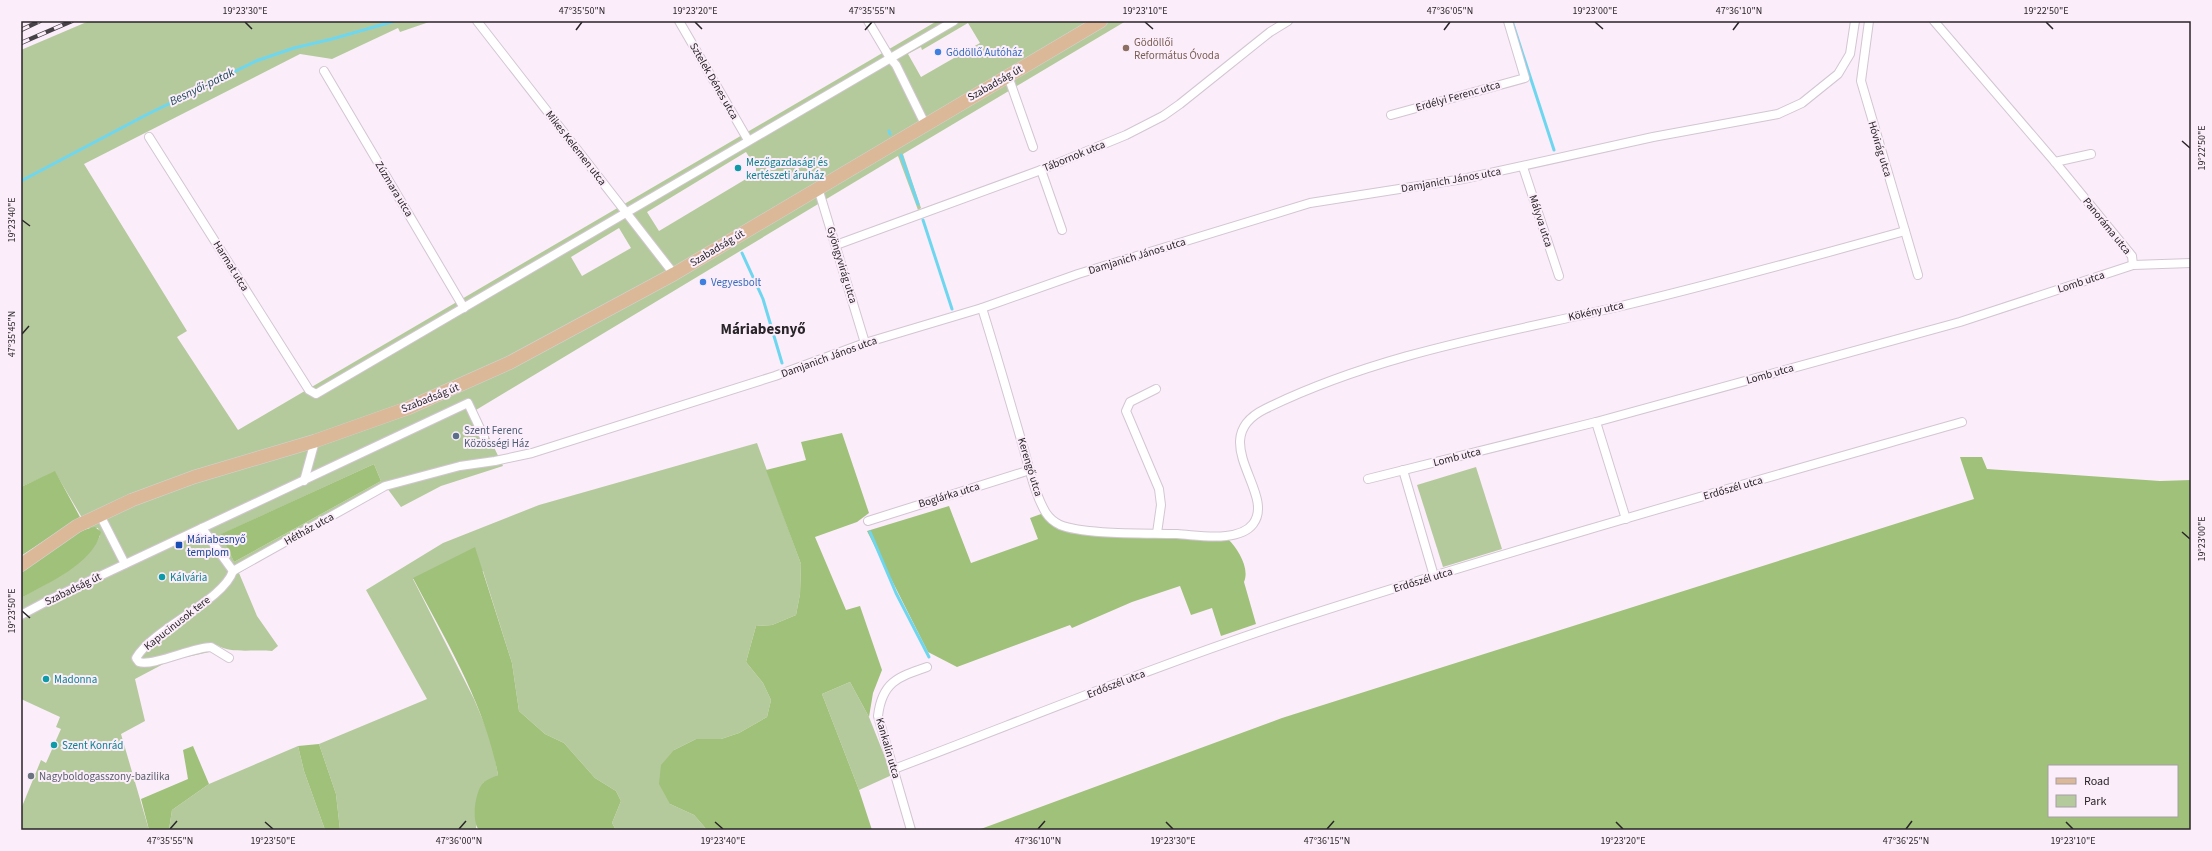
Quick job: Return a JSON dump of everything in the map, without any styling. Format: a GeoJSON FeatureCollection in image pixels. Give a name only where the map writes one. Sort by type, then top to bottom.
{"type":"FeatureCollection","features":[{"type":"Feature","properties":{"kind":"main road","name":"Szabadság út"},"geometry":{"type":"LineString","coordinates":[[21,565],[60,537],[100,515],[132,500],[194,477],[316,441],[414,405],[503,366],[674,274],[1100,21]]}},
{"type":"Feature","properties":{"kind":"street","name":"Mikes Kelemen utca"},"geometry":{"type":"LineString","coordinates":[[478,21],[674,274]]}},
{"type":"Feature","properties":{"kind":"street","name":"Sztelek Dénes utca"},"geometry":{"type":"LineString","coordinates":[[679,21],[748,140]]}},
{"type":"Feature","properties":{"kind":"street"},"geometry":{"type":"LineString","coordinates":[[868,21],[890,58],[896,65],[926,124]]}},
{"type":"Feature","properties":{"kind":"street"},"geometry":{"type":"LineString","coordinates":[[464,308],[748,140],[954,21]]}},
{"type":"Feature","properties":{"kind":"street","name":"Tábornok utca"},"geometry":{"type":"LineString","coordinates":[[836,245],[1041,170],[1126,135],[1163,116],[1270,32],[1288,21]]}},
{"type":"Feature","properties":{"kind":"street","name":"Erdélyi Ferenc utca"},"geometry":{"type":"LineString","coordinates":[[1391,115],[1525,78],[1508,21]]}},
{"type":"Feature","properties":{"kind":"street","name":"Damjanich János utca"},"geometry":{"type":"LineString","coordinates":[[385,486],[460,466],[495,461],[532,453],[775,376],[865,343],[982,308],[1085,271],[1310,204],[1463,179],[1523,167],[1653,137],[1768,117],[1789,110],[1821,89],[1843,68],[1850,54],[1855,21]]}},
{"type":"Feature","properties":{"kind":"street","name":"Hóvirág utca"},"geometry":{"type":"LineString","coordinates":[[1869,21],[1861,81],[1918,275]]}},
{"type":"Feature","properties":{"kind":"street","name":"Panoráma utca"},"geometry":{"type":"LineString","coordinates":[[1934,21],[2055,162],[2132,256],[2133,265],[2191,263]]}},
{"type":"Feature","properties":{"kind":"street","name":"Zúzmara utca"},"geometry":{"type":"LineString","coordinates":[[324,71],[464,308]]}},
{"type":"Feature","properties":{"kind":"street"},"geometry":{"type":"LineString","coordinates":[[1008,76],[1033,147]]}},
{"type":"Feature","properties":{"kind":"street","name":"Harmat utca"},"geometry":{"type":"LineString","coordinates":[[149,137],[314,394],[320,393],[464,308]]}},
{"type":"Feature","properties":{"kind":"street"},"geometry":{"type":"LineString","coordinates":[[2055,162],[2091,154]]}},
{"type":"Feature","properties":{"kind":"street","name":"Mályva utca"},"geometry":{"type":"LineString","coordinates":[[1523,167],[1559,276]]}},
{"type":"Feature","properties":{"kind":"street"},"geometry":{"type":"LineString","coordinates":[[1041,170],[1062,230]]}},
{"type":"Feature","properties":{"kind":"street","name":"Gyöngyvirág utca"},"geometry":{"type":"LineString","coordinates":[[818,188],[865,343]]}},
{"type":"Feature","properties":{"kind":"street","name":"Kökény utca"},"geometry":{"type":"LineString","coordinates":[[1290,399],[1371,366],[1430,349],[1743,276],[1905,231]]}},
{"type":"Feature","properties":{"kind":"street","name":"Lomb utca"},"geometry":{"type":"LineString","coordinates":[[1368,479],[1596,422],[1960,322],[2133,265]]}},
{"type":"Feature","properties":{"kind":"street","name":"Kerengő utca"},"geometry":{"type":"LineString","coordinates":[[982,308],[1030,470],[1045,512],[1057,523],[1091,530],[1224,537],[1239,533],[1252,526],[1256,518],[1257,508],[1241,449],[1242,430],[1247,422],[1259,412],[1290,399]]}},
{"type":"Feature","properties":{"kind":"street"},"geometry":{"type":"LineString","coordinates":[[1156,389],[1130,402],[1126,411],[1159,489],[1161,505],[1157,533]]}},
{"type":"Feature","properties":{"kind":"street","name":"Szabadság út"},"geometry":{"type":"LineString","coordinates":[[21,615],[125,564],[468,403],[484,437]]}},
{"type":"Feature","properties":{"kind":"street"},"geometry":{"type":"LineString","coordinates":[[1596,422],[1626,519]]}},
{"type":"Feature","properties":{"kind":"street","name":"Erdőszél utca"},"geometry":{"type":"LineString","coordinates":[[894,769],[1144,674],[1288,622],[1434,576],[1626,519],[1962,422]]}},
{"type":"Feature","properties":{"kind":"street"},"geometry":{"type":"LineString","coordinates":[[304,481],[316,441]]}},
{"type":"Feature","properties":{"kind":"street","name":"Boglárka utca"},"geometry":{"type":"LineString","coordinates":[[868,521],[1030,470]]}},
{"type":"Feature","properties":{"kind":"street"},"geometry":{"type":"LineString","coordinates":[[1403,470],[1434,576]]}},
{"type":"Feature","properties":{"kind":"street","name":"Hétház utca"},"geometry":{"type":"LineString","coordinates":[[233,571],[385,486]]}},
{"type":"Feature","properties":{"kind":"street"},"geometry":{"type":"LineString","coordinates":[[100,515],[125,564]]}},
{"type":"Feature","properties":{"kind":"street"},"geometry":{"type":"LineString","coordinates":[[202,528],[233,571]]}},
{"type":"Feature","properties":{"kind":"street","name":"Kapucinusok tere"},"geometry":{"type":"LineString","coordinates":[[229,658],[216,648],[208,647],[146,663],[139,662],[136,658],[163,632],[224,586],[233,571]]}},
{"type":"Feature","properties":{"kind":"street","name":"Kankalin utca"},"geometry":{"type":"LineString","coordinates":[[911,830],[894,769],[878,720],[880,701],[886,690],[897,678],[927,667]]}},
{"type":"Feature","properties":{"kind":"green space"},"geometry":{"type":"Polygon","coordinates":[[[89,21],[432,21],[400,32],[398,28],[332,59],[300,54],[84,164],[187,331],[177,337],[238,430],[937,21],[1126,21],[903,154],[921,208],[918,210],[898,156],[476,410],[503,466],[441,486],[401,507],[387,488],[239,573],[257,616],[278,646],[272,651],[243,651],[223,648],[217,645],[214,651],[169,661],[135,679],[145,721],[121,734],[149,830],[21,830],[21,809],[41,760],[46,763],[61,729],[56,727],[60,717],[21,699],[21,598],[55,579],[76,565],[93,547],[100,536],[98,528],[88,528],[55,472],[21,487],[21,50],[89,21]],[[968,23],[922,50],[921,47],[908,54],[921,77],[980,43],[968,23]],[[746,152],[647,212],[659,231],[756,173],[756,168],[746,152]],[[619,228],[571,257],[582,276],[631,248],[619,228]],[[374,464],[222,534],[234,562],[381,481],[374,464]]]}},
{"type":"Feature","properties":{"kind":"green space"},"geometry":{"type":"Polygon","coordinates":[[[842,433],[869,513],[857,522],[815,537],[846,610],[860,606],[882,670],[873,693],[869,717],[850,682],[822,694],[859,790],[872,830],[707,830],[694,815],[670,804],[659,784],[661,765],[674,750],[696,739],[721,739],[739,733],[767,717],[771,700],[763,683],[746,662],[756,626],[772,625],[796,615],[800,594],[801,564],[766,470],[806,460],[801,442],[842,433]]]}},
{"type":"Feature","properties":{"kind":"green space"},"geometry":{"type":"Polygon","coordinates":[[[757,443],[801,564],[800,594],[796,615],[772,625],[756,626],[746,662],[763,683],[771,700],[767,717],[739,733],[721,739],[696,739],[674,750],[670,804],[694,815],[707,830],[616,830],[612,823],[621,801],[616,791],[595,778],[564,743],[545,734],[519,711],[512,663],[483,571],[413,579],[474,699],[492,742],[498,775],[483,783],[476,828],[479,830],[340,830],[336,794],[319,744],[427,699],[366,590],[443,543],[539,505],[757,443]]]}},
{"type":"Feature","properties":{"kind":"green space"},"geometry":{"type":"Polygon","coordinates":[[[1960,457],[1982,457],[1987,469],[2160,481],[2191,480],[2191,830],[978,830],[1282,718],[1974,499],[1960,457]]]}},
{"type":"Feature","properties":{"kind":"green space"},"geometry":{"type":"Polygon","coordinates":[[[374,464],[381,481],[234,562],[221,534],[374,464]]]}},
{"type":"Feature","properties":{"kind":"green space"},"geometry":{"type":"Polygon","coordinates":[[[1476,467],[1502,549],[1443,567],[1417,485],[1476,467]]]}},
{"type":"Feature","properties":{"kind":"green space"},"geometry":{"type":"Polygon","coordinates":[[[55,471],[80,517],[21,556],[21,487],[55,471]]]}},
{"type":"Feature","properties":{"kind":"green space"},"geometry":{"type":"Polygon","coordinates":[[[949,506],[971,563],[1038,539],[1030,518],[1041,514],[1066,531],[1219,541],[1228,539],[1236,548],[1244,565],[1244,582],[1256,624],[1221,636],[1212,608],[1191,615],[1180,586],[1132,602],[1072,628],[1070,625],[957,667],[928,652],[867,531],[949,506]]]}},
{"type":"Feature","properties":{"kind":"green space"},"geometry":{"type":"Polygon","coordinates":[[[95,527],[101,532],[89,554],[56,579],[21,598],[21,572],[67,539],[77,533],[95,527]]]}},
{"type":"Feature","properties":{"kind":"green space"},"geometry":{"type":"Polygon","coordinates":[[[475,547],[512,663],[519,711],[545,734],[564,743],[595,778],[616,791],[621,801],[612,823],[616,830],[479,830],[477,826],[475,820],[475,806],[478,792],[484,782],[498,775],[492,749],[484,723],[463,674],[413,578],[475,547]]]}},
{"type":"Feature","properties":{"kind":"green space"},"geometry":{"type":"Polygon","coordinates":[[[850,682],[869,717],[892,775],[859,790],[822,694],[850,682]]]}},
{"type":"Feature","properties":{"kind":"green space"},"geometry":{"type":"Polygon","coordinates":[[[319,744],[336,794],[340,830],[325,830],[304,771],[298,746],[319,744]]]}},
{"type":"Feature","properties":{"kind":"green space"},"geometry":{"type":"Polygon","coordinates":[[[193,746],[209,784],[172,810],[169,830],[149,830],[141,799],[188,779],[183,750],[193,746]]]}},
{"type":"Feature","properties":{"kind":"green space"},"geometry":{"type":"Polygon","coordinates":[[[298,746],[304,771],[325,830],[169,830],[172,810],[209,784],[298,746]]]}},
{"type":"Feature","properties":{"kind":"waterway","name":"Besnyői-patak"},"geometry":{"type":"LineString","coordinates":[[21,181],[146,115],[256,61],[294,48],[395,21]]}},
{"type":"Feature","properties":{"kind":"waterway"},"geometry":{"type":"LineString","coordinates":[[1512,21],[1554,150]]}},
{"type":"Feature","properties":{"kind":"waterway"},"geometry":{"type":"LineString","coordinates":[[901,155],[918,204]]}},
{"type":"Feature","properties":{"kind":"waterway"},"geometry":{"type":"LineString","coordinates":[[923,220],[952,309]]}},
{"type":"Feature","properties":{"kind":"waterway"},"geometry":{"type":"LineString","coordinates":[[742,253],[763,299],[782,363]]}},
{"type":"Feature","properties":{"kind":"waterway"},"geometry":{"type":"LineString","coordinates":[[870,532],[896,593],[929,657]]}},
{"type":"Feature","properties":{"kind":"railway"},"geometry":{"type":"LineString","coordinates":[[21,30],[40,21]]}},
{"type":"Feature","properties":{"kind":"railway"},"geometry":{"type":"LineString","coordinates":[[21,43],[72,21]]}},
{"type":"Feature","properties":{"kind":"place","name":"Gödöllői Református Óvoda"},"geometry":{"type":"Point","coordinates":[1126,48]}},
{"type":"Feature","properties":{"kind":"place","name":"Gödöllő Autóház"},"geometry":{"type":"Point","coordinates":[938,52]}},
{"type":"Feature","properties":{"kind":"place","name":"Mezőgazdasági és kertészeti áruház"},"geometry":{"type":"Point","coordinates":[738,168]}},
{"type":"Feature","properties":{"kind":"place","name":"Vegyesbolt"},"geometry":{"type":"Point","coordinates":[703,282]}},
{"type":"Feature","properties":{"kind":"place","name":"Szent Ferenc Közösségi Ház"},"geometry":{"type":"Point","coordinates":[456,436]}},
{"type":"Feature","properties":{"kind":"place","name":"Máriabesnyő templom"},"geometry":{"type":"Point","coordinates":[179,545]}},
{"type":"Feature","properties":{"kind":"place","name":"Kálvária"},"geometry":{"type":"Point","coordinates":[162,577]}},
{"type":"Feature","properties":{"kind":"place","name":"Madonna"},"geometry":{"type":"Point","coordinates":[46,679]}},
{"type":"Feature","properties":{"kind":"place","name":"Szent Konrád"},"geometry":{"type":"Point","coordinates":[54,745]}},
{"type":"Feature","properties":{"kind":"place","name":"Nagyboldogasszony-bazilika"},"geometry":{"type":"Point","coordinates":[31,776]}},
{"type":"Feature","properties":{"kind":"district","name":"Máriabesnyő"},"geometry":{"type":"Point","coordinates":[763,329]}}]}
